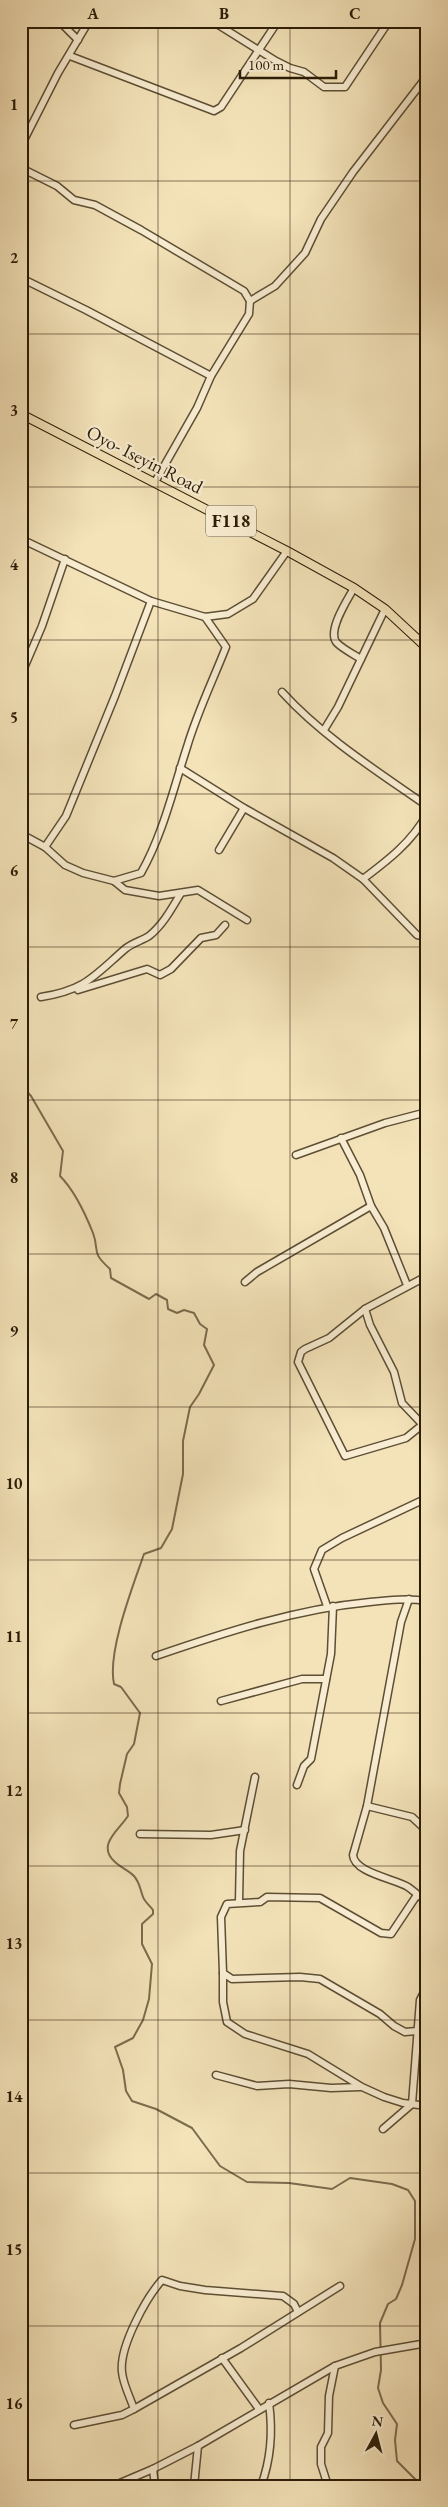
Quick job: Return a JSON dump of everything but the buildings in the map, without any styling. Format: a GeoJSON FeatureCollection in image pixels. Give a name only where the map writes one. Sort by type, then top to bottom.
{"type":"FeatureCollection","features":[{"type":"Feature","properties":{"kind":"main road","name":"Oyo- Iseyin Road"},"geometry":{"type":"LineString","coordinates":[[21,414],[155,482],[354,588],[385,609],[427,648]]}},
{"type":"Feature","properties":{"kind":"street"},"geometry":{"type":"LineString","coordinates":[[59,21],[78,40]]}},
{"type":"Feature","properties":{"kind":"street"},"geometry":{"type":"LineString","coordinates":[[21,146],[58,73],[70,56],[89,21]]}},
{"type":"Feature","properties":{"kind":"street"},"geometry":{"type":"LineString","coordinates":[[212,21],[290,68],[304,72],[324,88],[345,87],[389,21]]}},
{"type":"Feature","properties":{"kind":"street"},"geometry":{"type":"LineString","coordinates":[[70,56],[214,111],[221,108],[278,21]]}},
{"type":"Feature","properties":{"kind":"street"},"geometry":{"type":"LineString","coordinates":[[250,301],[275,286],[305,253],[321,219],[353,172],[427,76]]}},
{"type":"Feature","properties":{"kind":"street"},"geometry":{"type":"LineString","coordinates":[[21,168],[57,186],[74,200],[95,205],[206,267],[244,291],[250,301],[249,314],[211,376],[197,408],[155,482]]}},
{"type":"Feature","properties":{"kind":"street"},"geometry":{"type":"LineString","coordinates":[[21,278],[211,376]]}},
{"type":"Feature","properties":{"kind":"street"},"geometry":{"type":"LineString","coordinates":[[21,539],[151,601],[205,617],[228,614],[253,599],[287,551]]}},
{"type":"Feature","properties":{"kind":"street"},"geometry":{"type":"LineString","coordinates":[[21,675],[42,626],[64,560]]}},
{"type":"Feature","properties":{"kind":"street"},"geometry":{"type":"LineString","coordinates":[[354,588],[342,609],[334,637],[336,642],[361,659]]}},
{"type":"Feature","properties":{"kind":"street"},"geometry":{"type":"LineString","coordinates":[[45,847],[66,816],[151,601]]}},
{"type":"Feature","properties":{"kind":"street"},"geometry":{"type":"LineString","coordinates":[[324,730],[385,609]]}},
{"type":"Feature","properties":{"kind":"street"},"geometry":{"type":"LineString","coordinates":[[114,881],[140,873],[153,852],[180,768],[226,646],[205,617]]}},
{"type":"Feature","properties":{"kind":"street"},"geometry":{"type":"LineString","coordinates":[[282,692],[299,712],[427,806]]}},
{"type":"Feature","properties":{"kind":"street"},"geometry":{"type":"LineString","coordinates":[[180,768],[244,808],[333,858],[363,879],[417,935],[427,937]]}},
{"type":"Feature","properties":{"kind":"street"},"geometry":{"type":"LineString","coordinates":[[219,850],[244,808]]}},
{"type":"Feature","properties":{"kind":"street"},"geometry":{"type":"LineString","coordinates":[[363,879],[393,856],[413,835],[427,814]]}},
{"type":"Feature","properties":{"kind":"street"},"geometry":{"type":"LineString","coordinates":[[21,834],[45,847],[66,865],[83,873],[114,881],[125,890],[159,896],[198,890],[203,891],[247,920]]}},
{"type":"Feature","properties":{"kind":"street"},"geometry":{"type":"LineString","coordinates":[[69,992],[111,964],[126,948],[150,935],[163,922],[181,894]]}},
{"type":"Feature","properties":{"kind":"street"},"geometry":{"type":"LineString","coordinates":[[41,997],[98,986],[147,969],[160,975],[171,969],[201,938],[216,935],[224,926]]}},
{"type":"Feature","properties":{"kind":"street"},"geometry":{"type":"LineString","coordinates":[[296,1155],[384,1123],[427,1112]]}},
{"type":"Feature","properties":{"kind":"street"},"geometry":{"type":"LineString","coordinates":[[341,1138],[360,1176],[371,1206],[384,1228],[407,1285]]}},
{"type":"Feature","properties":{"kind":"street"},"geometry":{"type":"LineString","coordinates":[[245,1282],[257,1272],[371,1206]]}},
{"type":"Feature","properties":{"kind":"street"},"geometry":{"type":"LineString","coordinates":[[365,1309],[370,1325],[394,1372],[402,1403],[424,1422],[406,1438],[345,1456],[301,1369],[299,1357],[305,1349],[329,1338],[365,1309],[427,1276]]}},
{"type":"Feature","properties":{"kind":"street"},"geometry":{"type":"LineString","coordinates":[[297,1785],[304,1766],[311,1759],[331,1654],[330,1606],[314,1569],[322,1550],[342,1538],[427,1498]]}},
{"type":"Feature","properties":{"kind":"street"},"geometry":{"type":"LineString","coordinates":[[409,1599],[401,1622],[367,1806],[353,1860],[381,1877],[407,1886],[427,1902]]}},
{"type":"Feature","properties":{"kind":"street"},"geometry":{"type":"LineString","coordinates":[[156,1656],[268,1620],[330,1606],[409,1599],[427,1601]]}},
{"type":"Feature","properties":{"kind":"street"},"geometry":{"type":"LineString","coordinates":[[220,1701],[293,1681],[326,1679]]}},
{"type":"Feature","properties":{"kind":"street"},"geometry":{"type":"LineString","coordinates":[[239,1902],[240,1851],[255,1778]]}},
{"type":"Feature","properties":{"kind":"street"},"geometry":{"type":"LineString","coordinates":[[367,1806],[412,1817],[427,1831]]}},
{"type":"Feature","properties":{"kind":"street"},"geometry":{"type":"LineString","coordinates":[[140,1834],[211,1835],[245,1830]]}},
{"type":"Feature","properties":{"kind":"street"},"geometry":{"type":"LineString","coordinates":[[417,1895],[391,1934],[381,1933],[320,1898],[267,1897],[260,1902],[227,1904],[221,1917],[223,2002],[227,2022],[245,2034],[308,2054],[362,2087],[384,2097],[427,2106]]}},
{"type":"Feature","properties":{"kind":"street"},"geometry":{"type":"LineString","coordinates":[[223,1974],[232,1979],[300,1977],[320,1980],[380,2014],[394,2026],[405,2032],[417,2031]]}},
{"type":"Feature","properties":{"kind":"street"},"geometry":{"type":"LineString","coordinates":[[383,2129],[412,2104],[417,2065],[417,2031],[420,2000],[427,1986]]}},
{"type":"Feature","properties":{"kind":"street"},"geometry":{"type":"LineString","coordinates":[[216,2075],[257,2086],[289,2084],[331,2088],[362,2087]]}},
{"type":"Feature","properties":{"kind":"street"},"geometry":{"type":"LineString","coordinates":[[134,2409],[122,2372],[123,2354],[152,2291],[162,2280],[180,2286],[205,2290],[283,2296],[294,2304],[298,2312]]}},
{"type":"Feature","properties":{"kind":"street"},"geometry":{"type":"LineString","coordinates":[[74,2424],[122,2415],[134,2409],[340,2286]]}},
{"type":"Feature","properties":{"kind":"street"},"geometry":{"type":"LineString","coordinates":[[113,2486],[153,2469],[198,2446],[335,2366],[375,2352],[427,2343]]}},
{"type":"Feature","properties":{"kind":"street"},"geometry":{"type":"LineString","coordinates":[[222,2358],[259,2409]]}},
{"type":"Feature","properties":{"kind":"street"},"geometry":{"type":"LineString","coordinates":[[328,2486],[321,2464],[321,2447],[328,2433],[329,2396],[335,2366]]}},
{"type":"Feature","properties":{"kind":"street"},"geometry":{"type":"LineString","coordinates":[[261,2486],[269,2465],[271,2421],[269,2403]]}},
{"type":"Feature","properties":{"kind":"street"},"geometry":{"type":"LineString","coordinates":[[194,2486],[198,2446]]}},
{"type":"Feature","properties":{"kind":"street"},"geometry":{"type":"LineString","coordinates":[[153,2469],[155,2486]]}},
{"type":"Feature","properties":{"kind":"waterway"},"geometry":{"type":"LineString","coordinates":[[21,1085],[31,1096],[63,1151],[60,1176],[75,1195],[83,1210],[93,1233],[98,1255],[110,1269],[111,1278],[149,1299],[156,1294],[167,1300],[168,1309],[177,1313],[184,1310],[194,1313],[200,1324],[207,1329],[204,1345],[214,1365],[190,1407],[183,1441],[183,1474],[172,1529],[161,1548],[144,1554],[122,1619],[114,1655],[114,1684],[121,1687],[140,1713],[134,1744],[127,1754],[120,1784],[119,1793],[127,1807],[128,1816],[111,1838],[108,1850],[115,1862],[136,1879],[144,1899],[153,1910],[153,1914],[142,1924],[142,1944],[152,1964],[149,1999],[143,2020],[133,2038],[115,2047],[123,2070],[126,2091],[132,2101],[156,2109],[192,2128],[220,2166],[247,2182],[289,2183],[332,2189],[350,2178],[392,2184],[408,2190],[415,2201],[415,2239],[402,2285],[396,2299],[388,2304],[380,2323],[381,2370],[378,2388],[383,2403],[397,2424],[395,2440],[397,2461],[422,2486]]}}]}
